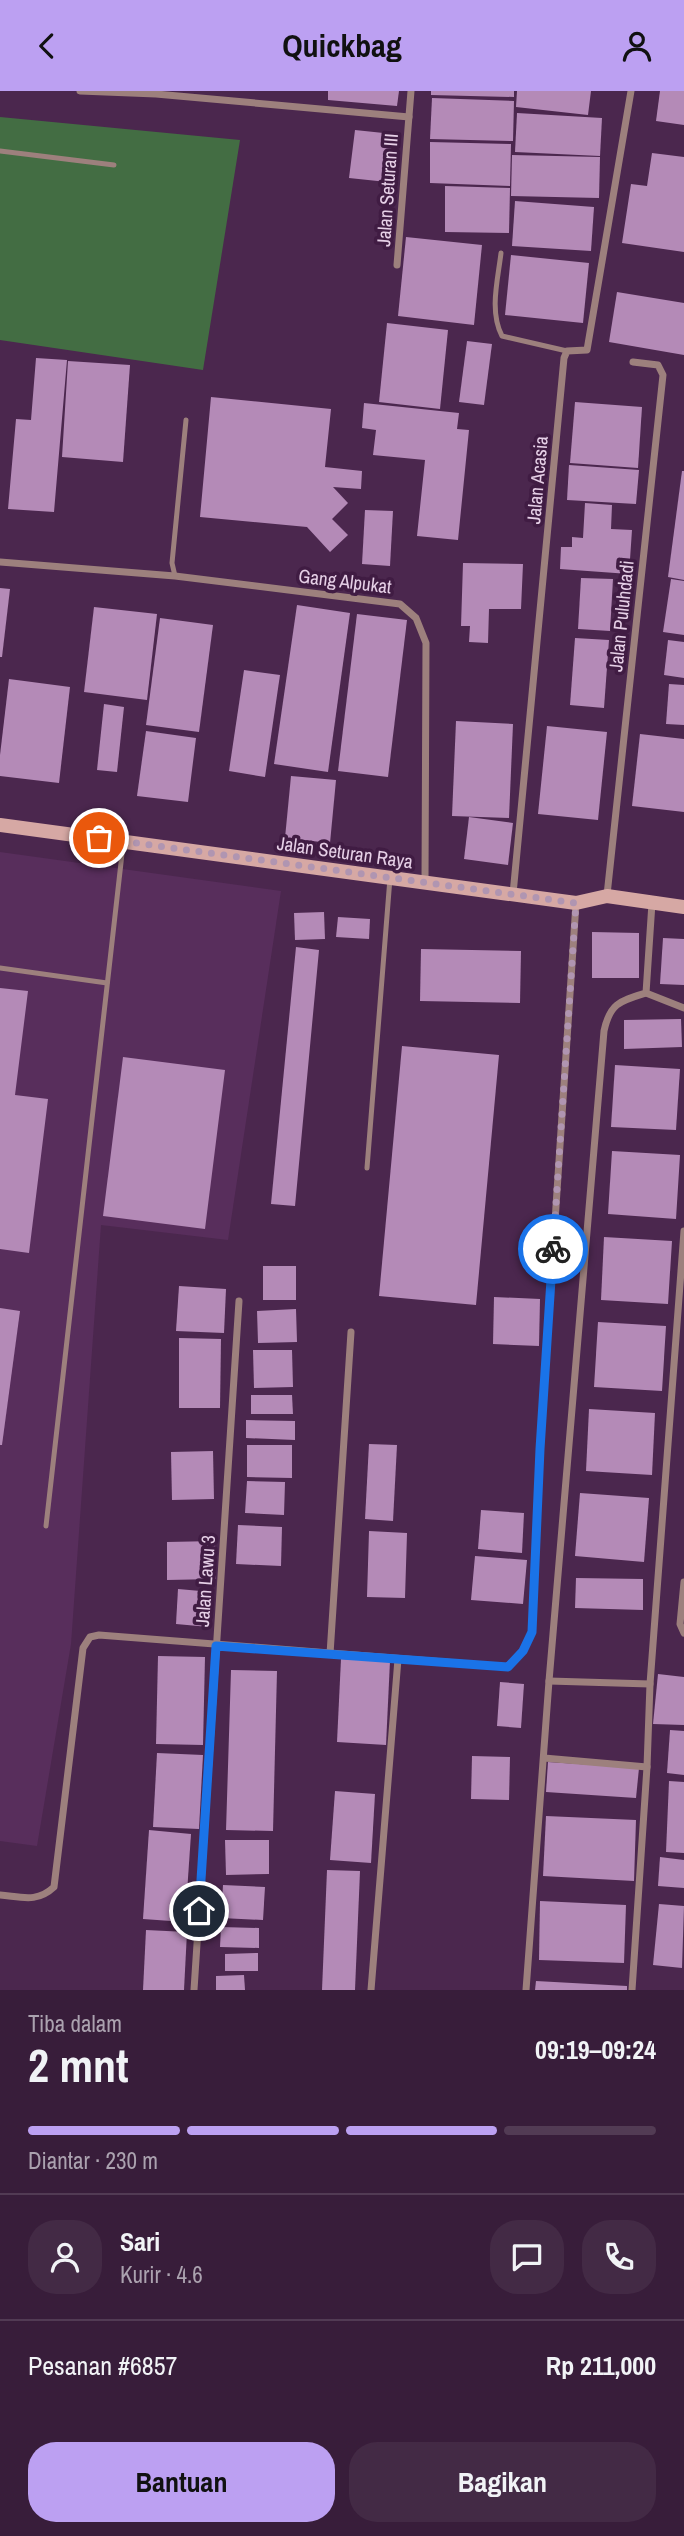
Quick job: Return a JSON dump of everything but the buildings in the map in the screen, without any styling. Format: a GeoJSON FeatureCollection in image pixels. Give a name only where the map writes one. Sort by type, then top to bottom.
{"type":"FeatureCollection","features":[{"type":"Feature","properties":{"kind":"main road","name":"Jalan Seturan Raya"},"geometry":{"type":"LineString","coordinates":[[0,825],[576,903],[607,896],[684,907]]}},
{"type":"Feature","properties":{"kind":"street","name":"Jalan Seturan III"},"geometry":{"type":"LineString","coordinates":[[80,91],[156,92],[409,117]]}},
{"type":"Feature","properties":{"kind":"street","name":"Jalan Seturan III"},"geometry":{"type":"LineString","coordinates":[[397,265],[411,91]]}},
{"type":"Feature","properties":{"kind":"street"},"geometry":{"type":"LineString","coordinates":[[567,351],[587,350],[589,342],[631,91]]}},
{"type":"Feature","properties":{"kind":"street","name":"Jalan Acasia"},"geometry":{"type":"LineString","coordinates":[[513,895],[567,351]]}},
{"type":"Feature","properties":{"kind":"street","name":"Jalan Puluhdadi"},"geometry":{"type":"LineString","coordinates":[[607,896],[663,375],[658,365],[633,362]]}},
{"type":"Feature","properties":{"kind":"street","name":"Gang Alpukat"},"geometry":{"type":"LineString","coordinates":[[0,562],[175,576],[400,604],[416,618],[426,643],[425,883]]}},
{"type":"Feature","properties":{"kind":"street"},"geometry":{"type":"LineString","coordinates":[[646,993],[652,902]]}},
{"type":"Feature","properties":{"kind":"street"},"geometry":{"type":"LineString","coordinates":[[0,1895],[32,1898],[44,1896],[54,1887],[83,1648],[90,1637],[99,1635],[508,1667],[523,1651],[532,1632],[540,1449],[576,903]]}},
{"type":"Feature","properties":{"kind":"street"},"geometry":{"type":"LineString","coordinates":[[526,1990],[549,1681],[604,1031],[607,1016],[618,1002],[646,993],[684,1008]]}},
{"type":"Feature","properties":{"kind":"street"},"geometry":{"type":"LineString","coordinates":[[632,1990],[650,1684],[684,1231]]}},
{"type":"Feature","properties":{"kind":"street","name":"Jalan Lawu 3"},"geometry":{"type":"LineString","coordinates":[[194,1990],[239,1301]]}},
{"type":"Feature","properties":{"kind":"street"},"geometry":{"type":"LineString","coordinates":[[330,1654],[351,1332]]}},
{"type":"Feature","properties":{"kind":"street"},"geometry":{"type":"LineString","coordinates":[[684,1582],[680,1624],[684,1633]]}},
{"type":"Feature","properties":{"kind":"street"},"geometry":{"type":"LineString","coordinates":[[371,1990],[398,1659]]}},
{"type":"Feature","properties":{"kind":"street"},"geometry":{"type":"LineString","coordinates":[[549,1681],[650,1684]]}},
{"type":"Feature","properties":{"kind":"street"},"geometry":{"type":"LineString","coordinates":[[544,1758],[647,1767]]}},
{"type":"Feature","properties":{"kind":"lane"},"geometry":{"type":"LineString","coordinates":[[0,151],[114,165]]}},
{"type":"Feature","properties":{"kind":"lane"},"geometry":{"type":"LineString","coordinates":[[501,253],[495,314],[502,336],[567,351]]}},
{"type":"Feature","properties":{"kind":"lane"},"geometry":{"type":"LineString","coordinates":[[175,576],[172,563],[186,420]]}},
{"type":"Feature","properties":{"kind":"lane"},"geometry":{"type":"LineString","coordinates":[[46,1526],[123,842]]}},
{"type":"Feature","properties":{"kind":"lane"},"geometry":{"type":"LineString","coordinates":[[367,1168],[390,878]]}},
{"type":"Feature","properties":{"kind":"lane"},"geometry":{"type":"LineString","coordinates":[[0,968],[107,983]]}},
{"type":"Feature","properties":{"kind":"shaded area"},"geometry":{"type":"Polygon","coordinates":[[[0,852],[281,891],[228,1240],[101,1225],[71,1644],[37,1846],[0,1841],[0,852]]]}},
{"type":"Feature","properties":{"kind":"green space"},"geometry":{"type":"Polygon","coordinates":[[[0,117],[240,140],[203,370],[0,340],[0,117]]]}},
{"type":"Feature","properties":{"kind":"way so far"},"geometry":{"type":"LineString","coordinates":[[99,838],[576,903],[553,1249]]}},
{"type":"Feature","properties":{"kind":"route"},"geometry":{"type":"LineString","coordinates":[[199,1911],[216,1646],[508,1667],[523,1651],[532,1632],[553,1249]]}}]}
